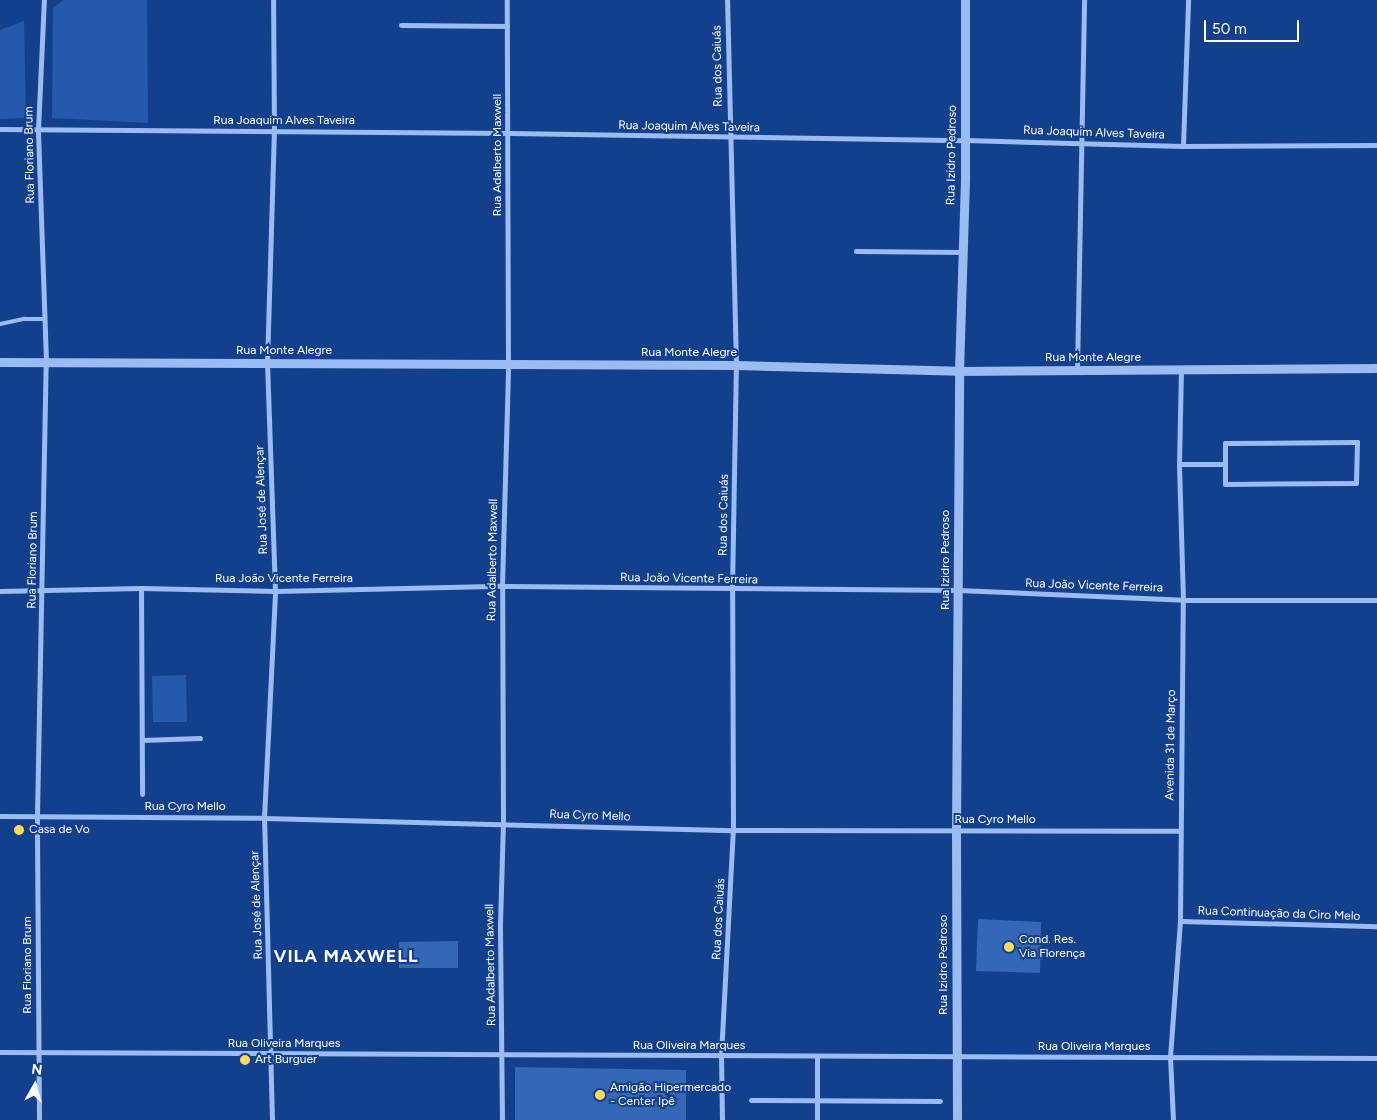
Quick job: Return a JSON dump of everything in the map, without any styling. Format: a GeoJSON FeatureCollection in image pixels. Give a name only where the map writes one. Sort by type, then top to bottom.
{"type":"FeatureCollection","features":[{"type":"Feature","properties":{"kind":"street","name":"Rua Floriano Brum"},"geometry":{"type":"LineString","coordinates":[[39,1120],[37,816],[43,591],[46,361],[38,130],[44,0]]}},
{"type":"Feature","properties":{"kind":"street","name":"Rua José de Alençar"},"geometry":{"type":"LineString","coordinates":[[272,1120],[272,1055],[264,818],[275,591],[267,364],[274,130],[273,0]]}},
{"type":"Feature","properties":{"kind":"street","name":"Rua Adalberto Maxwell"},"geometry":{"type":"LineString","coordinates":[[502,1120],[503,1054],[500,923],[503,823],[502,586],[508,365],[508,0]]}},
{"type":"Feature","properties":{"kind":"street","name":"Rua dos Caiuás"},"geometry":{"type":"LineString","coordinates":[[722,1120],[721,1056],[733,830],[732,590],[736,366],[727,0]]}},
{"type":"Feature","properties":{"kind":"street","name":"Rua Izidro Pedroso"},"geometry":{"type":"LineString","coordinates":[[957,1120],[956,830],[959,371],[963,252],[966,0]]}},
{"type":"Feature","properties":{"kind":"street"},"geometry":{"type":"LineString","coordinates":[[1077,370],[1084,0]]}},
{"type":"Feature","properties":{"kind":"street"},"geometry":{"type":"LineString","coordinates":[[1183,146],[1188,0]]}},
{"type":"Feature","properties":{"kind":"street"},"geometry":{"type":"LineString","coordinates":[[401,25],[507,26]]}},
{"type":"Feature","properties":{"kind":"street","name":"Rua Joaquim Alves Taveira"},"geometry":{"type":"LineString","coordinates":[[0,130],[274,130],[509,133],[730,138],[965,140],[1183,146],[1377,145]]}},
{"type":"Feature","properties":{"kind":"street"},"geometry":{"type":"LineString","coordinates":[[856,251],[963,252]]}},
{"type":"Feature","properties":{"kind":"street","name":"Rua Monte Alegre"},"geometry":{"type":"LineString","coordinates":[[0,362],[736,366],[959,371],[1377,368]]}},
{"type":"Feature","properties":{"kind":"street","name":"Avenida 31 de Março"},"geometry":{"type":"LineString","coordinates":[[1173,1120],[1170,1057],[1180,921],[1183,600],[1180,464],[1181,370]]}},
{"type":"Feature","properties":{"kind":"street"},"geometry":{"type":"LineString","coordinates":[[1357,442],[1356,483],[1225,484],[1225,464],[1225,443],[1357,442]]}},
{"type":"Feature","properties":{"kind":"street"},"geometry":{"type":"LineString","coordinates":[[1180,464],[1225,464]]}},
{"type":"Feature","properties":{"kind":"street","name":"Rua João Vicente Ferreira"},"geometry":{"type":"LineString","coordinates":[[0,591],[141,588],[275,591],[502,586],[732,590],[958,590],[1183,600],[1377,600]]}},
{"type":"Feature","properties":{"kind":"street"},"geometry":{"type":"LineString","coordinates":[[141,588],[142,794]]}},
{"type":"Feature","properties":{"kind":"street"},"geometry":{"type":"LineString","coordinates":[[142,740],[200,738]]}},
{"type":"Feature","properties":{"kind":"street","name":"Rua Cyro Mello"},"geometry":{"type":"LineString","coordinates":[[0,816],[264,818],[733,830],[1180,831]]}},
{"type":"Feature","properties":{"kind":"street","name":"Rua Continuação da Ciro Melo"},"geometry":{"type":"LineString","coordinates":[[1180,921],[1377,926]]}},
{"type":"Feature","properties":{"kind":"street","name":"Rua Oliveira Marques"},"geometry":{"type":"LineString","coordinates":[[0,1052],[272,1055],[503,1054],[1377,1058]]}},
{"type":"Feature","properties":{"kind":"street"},"geometry":{"type":"LineString","coordinates":[[817,1056],[817,1120]]}},
{"type":"Feature","properties":{"kind":"street"},"geometry":{"type":"LineString","coordinates":[[751,1100],[940,1101]]}},
{"type":"Feature","properties":{"kind":"lane"},"geometry":{"type":"LineString","coordinates":[[0,324],[45,319]]}},
{"type":"Feature","properties":{"kind":"shaded area"},"geometry":{"type":"Polygon","coordinates":[[[63,0],[147,0],[148,123],[52,118],[53,8],[63,0]]]}},
{"type":"Feature","properties":{"kind":"shaded area"},"geometry":{"type":"Polygon","coordinates":[[[24,21],[26,118],[0,119],[0,30],[24,21]]]}},
{"type":"Feature","properties":{"kind":"shaded area"},"geometry":{"type":"Polygon","coordinates":[[[186,675],[187,722],[153,722],[152,676],[186,675]]]}},
{"type":"Feature","properties":{"kind":"building","name":"Cond. Res. Via Florença"},"geometry":{"type":"Polygon","coordinates":[[[978,919],[1041,922],[1040,973],[976,971],[978,919]]]}},
{"type":"Feature","properties":{"kind":"building"},"geometry":{"type":"Polygon","coordinates":[[[458,941],[458,968],[399,968],[399,942],[458,941]]]}},
{"type":"Feature","properties":{"kind":"building","name":"Amigão Hipermercado - Center Ipê"},"geometry":{"type":"Polygon","coordinates":[[[515,1067],[686,1070],[686,1120],[515,1120],[515,1067]]]}},
{"type":"Feature","properties":{"kind":"place","name":"Casa de Vo"},"geometry":{"type":"Point","coordinates":[19,830]}},
{"type":"Feature","properties":{"kind":"place","name":"Cond. Res. Via Florença"},"geometry":{"type":"Point","coordinates":[1009,947]}},
{"type":"Feature","properties":{"kind":"place","name":"Art Burguer"},"geometry":{"type":"Point","coordinates":[245,1060]}},
{"type":"Feature","properties":{"kind":"place","name":"Amigão Hipermercado - Center Ipê"},"geometry":{"type":"Point","coordinates":[600,1095]}},
{"type":"Feature","properties":{"kind":"district","name":"VILA MAXWELL"},"geometry":{"type":"Point","coordinates":[346,956]}}]}
